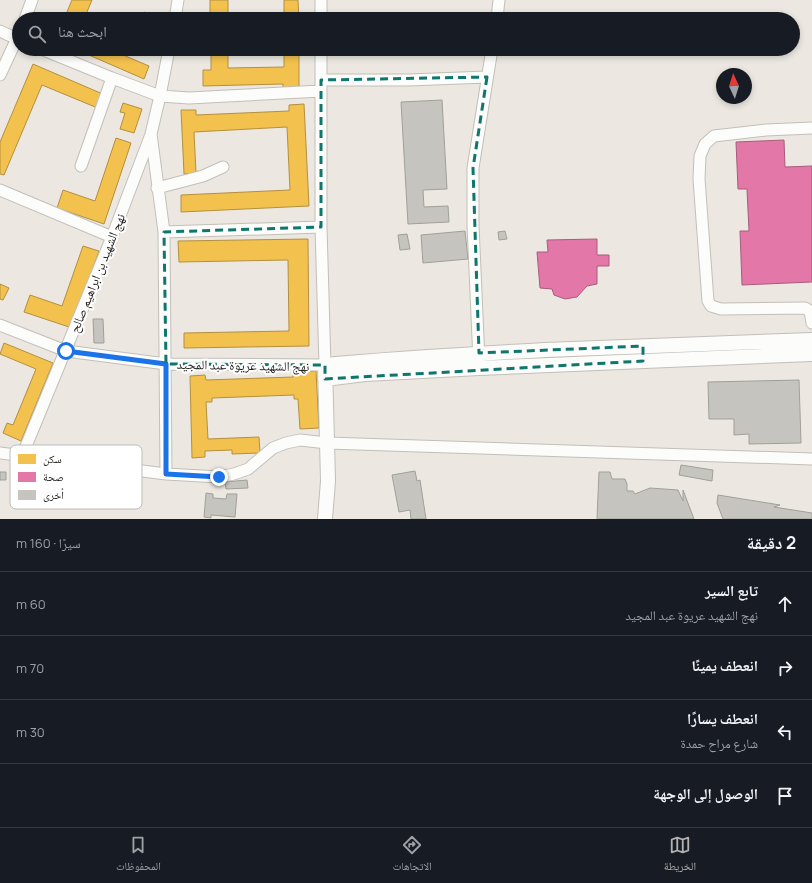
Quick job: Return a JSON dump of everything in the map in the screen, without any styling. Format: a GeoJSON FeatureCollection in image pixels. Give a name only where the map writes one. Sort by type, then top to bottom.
{"type":"FeatureCollection","features":[{"type":"Feature","properties":{"kind":"main road"},"geometry":{"type":"LineString","coordinates":[[325,372],[388,359],[479,353],[812,340]]}},
{"type":"Feature","properties":{"kind":"main road"},"geometry":{"type":"LineString","coordinates":[[642,346],[643,361]]}},
{"type":"Feature","properties":{"kind":"main road"},"geometry":{"type":"LineString","coordinates":[[325,372],[382,373],[812,354]]}},
{"type":"Feature","properties":{"kind":"main road"},"geometry":{"type":"LineString","coordinates":[[325,372],[328,481],[325,519]]}},
{"type":"Feature","properties":{"kind":"main road"},"geometry":{"type":"LineString","coordinates":[[328,481],[335,519]]}},
{"type":"Feature","properties":{"kind":"street"},"geometry":{"type":"LineString","coordinates":[[28,12],[32,0]]}},
{"type":"Feature","properties":{"kind":"street"},"geometry":{"type":"LineString","coordinates":[[176,12],[178,0]]}},
{"type":"Feature","properties":{"kind":"street"},"geometry":{"type":"LineString","coordinates":[[320,0],[321,12]]}},
{"type":"Feature","properties":{"kind":"street"},"geometry":{"type":"LineString","coordinates":[[498,12],[499,0]]}},
{"type":"Feature","properties":{"kind":"street"},"geometry":{"type":"LineString","coordinates":[[0,31],[12,36]]}},
{"type":"Feature","properties":{"kind":"street"},"geometry":{"type":"LineString","coordinates":[[0,75],[12,50]]}},
{"type":"Feature","properties":{"kind":"street"},"geometry":{"type":"LineString","coordinates":[[58,56],[160,96],[189,98],[322,92]]}},
{"type":"Feature","properties":{"kind":"street"},"geometry":{"type":"LineString","coordinates":[[166,474],[164,232],[151,134],[168,56]]}},
{"type":"Feature","properties":{"kind":"street"},"geometry":{"type":"LineString","coordinates":[[321,56],[321,227],[325,372]]}},
{"type":"Feature","properties":{"kind":"street"},"geometry":{"type":"LineString","coordinates":[[479,368],[473,225],[473,168],[491,56]]}},
{"type":"Feature","properties":{"kind":"street"},"geometry":{"type":"LineString","coordinates":[[321,80],[409,80],[487,77]]}},
{"type":"Feature","properties":{"kind":"street"},"geometry":{"type":"LineString","coordinates":[[82,166],[112,78]]}},
{"type":"Feature","properties":{"kind":"street"},"geometry":{"type":"LineString","coordinates":[[812,128],[766,130],[714,136],[705,144],[700,156],[699,179],[708,301],[711,306],[721,309],[805,308],[811,311],[812,323]]}},
{"type":"Feature","properties":{"kind":"street","name":"نهج الشهيد بن ابراهيم صالح"},"geometry":{"type":"LineString","coordinates":[[27,445],[112,237],[151,134]]}},
{"type":"Feature","properties":{"kind":"street"},"geometry":{"type":"LineString","coordinates":[[157,188],[203,176],[223,167]]}},
{"type":"Feature","properties":{"kind":"street"},"geometry":{"type":"LineString","coordinates":[[0,190],[112,237]]}},
{"type":"Feature","properties":{"kind":"street"},"geometry":{"type":"LineString","coordinates":[[164,232],[321,227]]}},
{"type":"Feature","properties":{"kind":"street","name":"نهج الشهيد عريوة عبد المجيد"},"geometry":{"type":"LineString","coordinates":[[0,325],[66,351],[166,364],[325,372]]}},
{"type":"Feature","properties":{"kind":"street"},"geometry":{"type":"LineString","coordinates":[[142,471],[219,477],[234,474],[248,468],[273,448],[300,440],[327,443],[812,459]]}},
{"type":"Feature","properties":{"kind":"street"},"geometry":{"type":"LineString","coordinates":[[0,453],[10,454]]}},
{"type":"Feature","properties":{"kind":"highlighted area"},"geometry":{"type":"Polygon","coordinates":[[[487,77],[473,168],[479,353],[643,346],[643,361],[325,379],[325,365],[166,364],[164,232],[321,227],[321,80],[487,77]]]}},
{"type":"Feature","properties":{"kind":"building: سكن"},"geometry":{"type":"Polygon","coordinates":[[[72,0],[92,0],[87,12],[67,12],[72,0]]]}},
{"type":"Feature","properties":{"kind":"building: سكن"},"geometry":{"type":"Polygon","coordinates":[[[210,0],[228,0],[228,12],[210,12],[210,0]]]}},
{"type":"Feature","properties":{"kind":"building: سكن"},"geometry":{"type":"Polygon","coordinates":[[[284,0],[298,0],[299,12],[284,12],[284,0]]]}},
{"type":"Feature","properties":{"kind":"building: سكن"},"geometry":{"type":"Polygon","coordinates":[[[91,56],[125,56],[149,66],[144,79],[91,56]]]}},
{"type":"Feature","properties":{"kind":"building: سكن"},"geometry":{"type":"Polygon","coordinates":[[[211,56],[228,56],[228,68],[284,67],[284,56],[299,56],[299,90],[283,90],[283,84],[203,86],[203,70],[211,70],[211,56]]]}},
{"type":"Feature","properties":{"kind":"building: سكن"},"geometry":{"type":"Polygon","coordinates":[[[33,64],[105,95],[100,109],[42,85],[4,175],[0,174],[0,142],[33,64]]]}},
{"type":"Feature","properties":{"kind":"building: سكن"},"geometry":{"type":"Polygon","coordinates":[[[123,103],[142,109],[134,133],[120,129],[125,113],[120,112],[123,103]]]}},
{"type":"Feature","properties":{"kind":"building: سكن"},"geometry":{"type":"Polygon","coordinates":[[[304,104],[309,206],[181,212],[181,195],[290,190],[287,127],[194,132],[196,173],[184,174],[181,110],[196,110],[196,115],[289,111],[289,105],[304,104]]]}},
{"type":"Feature","properties":{"kind":"building: سكن"},"geometry":{"type":"Polygon","coordinates":[[[116,138],[131,143],[104,224],[57,208],[63,190],[95,201],[116,138]]]}},
{"type":"Feature","properties":{"kind":"building: سكن"},"geometry":{"type":"Polygon","coordinates":[[[308,239],[309,346],[184,348],[184,333],[289,331],[288,260],[179,262],[178,241],[308,239]]]}},
{"type":"Feature","properties":{"kind":"building: سكن"},"geometry":{"type":"Polygon","coordinates":[[[83,246],[99,251],[72,328],[24,312],[30,295],[62,306],[83,246]]]}},
{"type":"Feature","properties":{"kind":"building: سكن"},"geometry":{"type":"Polygon","coordinates":[[[0,284],[9,288],[3,300],[0,299],[0,284]]]}},
{"type":"Feature","properties":{"kind":"building: سكن"},"geometry":{"type":"Polygon","coordinates":[[[4,343],[53,363],[21,441],[3,433],[7,423],[13,425],[36,369],[0,354],[4,343]]]}},
{"type":"Feature","properties":{"kind":"building: سكن"},"geometry":{"type":"Polygon","coordinates":[[[316,371],[319,428],[300,429],[298,399],[294,399],[294,395],[212,398],[212,402],[206,402],[208,439],[259,437],[260,453],[232,454],[232,450],[205,451],[205,457],[192,458],[190,376],[205,375],[206,380],[293,377],[293,372],[316,371]]]}},
{"type":"Feature","properties":{"kind":"building: صحة"},"geometry":{"type":"Polygon","coordinates":[[[784,140],[785,167],[812,166],[812,282],[742,285],[740,231],[749,231],[747,189],[738,189],[736,142],[784,140]]]}},
{"type":"Feature","properties":{"kind":"building: صحة"},"geometry":{"type":"Polygon","coordinates":[[[597,239],[597,255],[609,255],[609,266],[597,266],[597,284],[587,286],[577,297],[565,299],[554,295],[552,289],[540,288],[537,252],[548,252],[547,240],[597,239]]]}},
{"type":"Feature","properties":{"kind":"building: أخرى"},"geometry":{"type":"Polygon","coordinates":[[[442,100],[447,189],[423,190],[424,207],[448,206],[449,222],[408,224],[401,102],[442,100]]]}},
{"type":"Feature","properties":{"kind":"building: أخرى"},"geometry":{"type":"Polygon","coordinates":[[[465,231],[468,259],[423,263],[421,235],[465,231]]]}},
{"type":"Feature","properties":{"kind":"building: أخرى"},"geometry":{"type":"Polygon","coordinates":[[[505,231],[507,239],[499,240],[498,232],[505,231]]]}},
{"type":"Feature","properties":{"kind":"building: أخرى"},"geometry":{"type":"Polygon","coordinates":[[[407,234],[410,249],[400,250],[398,235],[407,234]]]}},
{"type":"Feature","properties":{"kind":"building: أخرى"},"geometry":{"type":"Polygon","coordinates":[[[93,319],[103,319],[104,343],[94,343],[93,319]]]}},
{"type":"Feature","properties":{"kind":"building: أخرى"},"geometry":{"type":"Polygon","coordinates":[[[799,380],[801,443],[749,444],[749,434],[734,435],[734,419],[709,419],[708,382],[799,380]]]}},
{"type":"Feature","properties":{"kind":"building: أخرى"},"geometry":{"type":"Polygon","coordinates":[[[681,465],[713,470],[712,481],[679,475],[681,465]]]}},
{"type":"Feature","properties":{"kind":"building: أخرى"},"geometry":{"type":"Polygon","coordinates":[[[415,471],[417,481],[420,480],[426,519],[411,519],[410,510],[399,512],[392,475],[415,471]]]}},
{"type":"Feature","properties":{"kind":"building: أخرى"},"geometry":{"type":"Polygon","coordinates":[[[0,472],[6,472],[6,480],[0,480],[0,472]]]}},
{"type":"Feature","properties":{"kind":"building: أخرى"},"geometry":{"type":"Polygon","coordinates":[[[599,472],[610,472],[612,479],[625,479],[627,491],[633,491],[635,494],[650,488],[678,490],[683,501],[683,490],[694,519],[597,519],[599,472]]]}},
{"type":"Feature","properties":{"kind":"building: أخرى"},"geometry":{"type":"Polygon","coordinates":[[[247,480],[248,488],[226,489],[225,482],[247,480]]]}},
{"type":"Feature","properties":{"kind":"building: أخرى"},"geometry":{"type":"Polygon","coordinates":[[[206,493],[213,494],[213,498],[226,499],[227,494],[237,494],[235,517],[211,515],[211,518],[204,517],[206,493]]]}},
{"type":"Feature","properties":{"kind":"building: أخرى"},"geometry":{"type":"Polygon","coordinates":[[[718,495],[780,505],[774,507],[812,513],[812,519],[723,519],[717,503],[718,495]]]}},
{"type":"Feature","properties":{"kind":"route"},"geometry":{"type":"LineString","coordinates":[[66,351],[166,364],[166,474],[219,477]]}}]}
